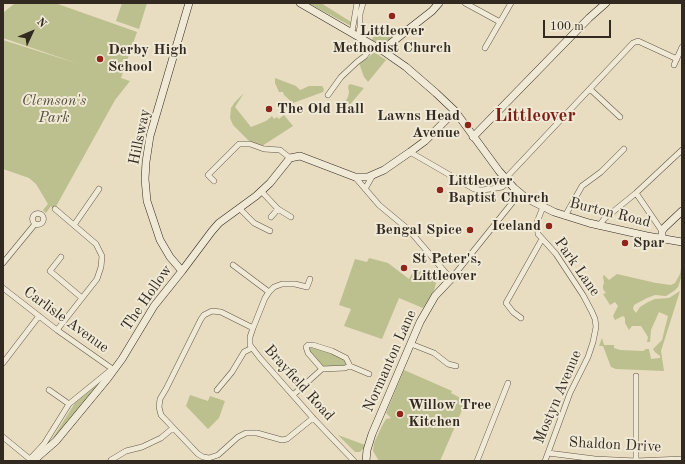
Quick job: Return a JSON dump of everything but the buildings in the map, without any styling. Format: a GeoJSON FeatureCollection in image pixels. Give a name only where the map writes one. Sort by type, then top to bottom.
{"type":"FeatureCollection","features":[{"type":"Feature","properties":{"kind":"street","name":"Hillsway"},"geometry":{"type":"LineString","coordinates":[[182,271],[170,257],[160,240],[147,201],[145,179],[150,136],[189,3]]}},
{"type":"Feature","properties":{"kind":"street","name":"Burton Road"},"geometry":{"type":"LineString","coordinates":[[300,3],[383,51],[420,79],[455,111],[473,137],[507,180],[520,193],[543,207],[565,216],[599,226],[662,235],[682,242]]}},
{"type":"Feature","properties":{"kind":"street"},"geometry":{"type":"LineString","coordinates":[[355,34],[358,3]]}},
{"type":"Feature","properties":{"kind":"street"},"geometry":{"type":"LineString","coordinates":[[355,34],[360,26],[360,14],[363,3]]}},
{"type":"Feature","properties":{"kind":"street"},"geometry":{"type":"LineString","coordinates":[[383,51],[432,10],[438,3]]}},
{"type":"Feature","properties":{"kind":"street"},"geometry":{"type":"LineString","coordinates":[[465,3],[500,22]]}},
{"type":"Feature","properties":{"kind":"street"},"geometry":{"type":"LineString","coordinates":[[485,48],[511,3]]}},
{"type":"Feature","properties":{"kind":"street"},"geometry":{"type":"LineString","coordinates":[[473,137],[589,18],[606,3]]}},
{"type":"Feature","properties":{"kind":"street"},"geometry":{"type":"LineString","coordinates":[[410,152],[474,188],[481,190],[502,187],[630,45],[638,41],[677,59]]}},
{"type":"Feature","properties":{"kind":"street"},"geometry":{"type":"LineString","coordinates":[[328,95],[341,77],[365,56],[373,45]]}},
{"type":"Feature","properties":{"kind":"street"},"geometry":{"type":"LineString","coordinates":[[674,65],[682,46]]}},
{"type":"Feature","properties":{"kind":"street"},"geometry":{"type":"LineString","coordinates":[[590,89],[620,117]]}},
{"type":"Feature","properties":{"kind":"street"},"geometry":{"type":"LineString","coordinates":[[214,181],[208,175],[238,144],[250,144],[264,149],[280,150],[290,158],[300,156],[355,177],[373,175],[384,170],[426,141],[455,111]]}},
{"type":"Feature","properties":{"kind":"street"},"geometry":{"type":"LineString","coordinates":[[565,216],[582,186],[601,172],[624,149]]}},
{"type":"Feature","properties":{"kind":"street"},"geometry":{"type":"LineString","coordinates":[[599,226],[604,219],[636,193],[682,150]]}},
{"type":"Feature","properties":{"kind":"street","name":"The Hollow"},"geometry":{"type":"LineString","coordinates":[[31,460],[56,441],[113,370],[154,306],[219,223],[240,209],[261,191],[290,158]]}},
{"type":"Feature","properties":{"kind":"street"},"geometry":{"type":"LineString","coordinates":[[365,189],[373,175]]}},
{"type":"Feature","properties":{"kind":"street"},"geometry":{"type":"LineString","coordinates":[[355,177],[379,205],[409,230],[451,279],[520,193]]}},
{"type":"Feature","properties":{"kind":"street"},"geometry":{"type":"LineString","coordinates":[[74,225],[99,189]]}},
{"type":"Feature","properties":{"kind":"street"},"geometry":{"type":"LineString","coordinates":[[261,191],[278,209],[291,217]]}},
{"type":"Feature","properties":{"kind":"street"},"geometry":{"type":"LineString","coordinates":[[636,193],[662,235],[682,211]]}},
{"type":"Feature","properties":{"kind":"street","name":"Park Lane"},"geometry":{"type":"LineString","coordinates":[[543,207],[538,220],[538,234],[565,267],[596,319],[594,342]]}},
{"type":"Feature","properties":{"kind":"street"},"geometry":{"type":"LineString","coordinates":[[55,209],[96,244],[102,256],[101,267],[97,279],[57,330]]}},
{"type":"Feature","properties":{"kind":"street"},"geometry":{"type":"LineString","coordinates":[[240,209],[254,223],[270,231]]}},
{"type":"Feature","properties":{"kind":"street"},"geometry":{"type":"LineString","coordinates":[[271,217],[278,209]]}},
{"type":"Feature","properties":{"kind":"street"},"geometry":{"type":"LineString","coordinates":[[3,263],[35,224]]}},
{"type":"Feature","properties":{"kind":"street"},"geometry":{"type":"LineString","coordinates":[[521,318],[512,312],[506,303],[542,239]]}},
{"type":"Feature","properties":{"kind":"street"},"geometry":{"type":"LineString","coordinates":[[61,257],[50,271],[82,298]]}},
{"type":"Feature","properties":{"kind":"street"},"geometry":{"type":"LineString","coordinates":[[233,265],[269,292],[274,287],[282,284],[295,284],[307,287],[310,279]]}},
{"type":"Feature","properties":{"kind":"street","name":"Normanton Lane"},"geometry":{"type":"LineString","coordinates":[[366,461],[367,450],[372,434],[420,322],[435,296],[451,279]]}},
{"type":"Feature","properties":{"kind":"street","name":"Carlisle Avenue"},"geometry":{"type":"LineString","coordinates":[[3,288],[57,330],[113,370]]}},
{"type":"Feature","properties":{"kind":"street","name":"Brayfield Road"},"geometry":{"type":"LineString","coordinates":[[269,292],[265,298],[253,328],[250,345],[313,418],[354,461]]}},
{"type":"Feature","properties":{"kind":"street"},"geometry":{"type":"LineString","coordinates":[[253,328],[227,314],[216,311],[208,312],[201,319],[159,402],[160,412],[198,454],[206,459],[218,455],[238,437],[246,433],[252,432],[287,440],[313,418]]}},
{"type":"Feature","properties":{"kind":"street"},"geometry":{"type":"LineString","coordinates":[[3,363],[39,316]]}},
{"type":"Feature","properties":{"kind":"street","name":"Mostyn Avenue"},"geometry":{"type":"LineString","coordinates":[[544,461],[570,393],[588,358],[594,342]]}},
{"type":"Feature","properties":{"kind":"street"},"geometry":{"type":"LineString","coordinates":[[411,344],[434,353],[448,364],[456,366]]}},
{"type":"Feature","properties":{"kind":"street"},"geometry":{"type":"LineString","coordinates":[[322,369],[308,353],[306,347],[313,345],[332,351],[346,358],[350,366],[369,374]]}},
{"type":"Feature","properties":{"kind":"street"},"geometry":{"type":"LineString","coordinates":[[216,390],[232,372],[244,352],[252,348]]}},
{"type":"Feature","properties":{"kind":"street"},"geometry":{"type":"LineString","coordinates":[[294,395],[322,369],[345,368],[350,366]]}},
{"type":"Feature","properties":{"kind":"street"},"geometry":{"type":"LineString","coordinates":[[3,437],[31,460],[44,444],[69,404],[113,370]]}},
{"type":"Feature","properties":{"kind":"street"},"geometry":{"type":"LineString","coordinates":[[636,376],[636,461]]}},
{"type":"Feature","properties":{"kind":"street"},"geometry":{"type":"LineString","coordinates":[[477,461],[508,384]]}},
{"type":"Feature","properties":{"kind":"street"},"geometry":{"type":"LineString","coordinates":[[49,390],[69,404]]}},
{"type":"Feature","properties":{"kind":"street"},"geometry":{"type":"LineString","coordinates":[[111,460],[126,451],[142,447],[163,437],[173,428]]}},
{"type":"Feature","properties":{"kind":"street","name":"Shaldon Drive"},"geometry":{"type":"LineString","coordinates":[[548,453],[595,459],[636,461],[682,459]]}},
{"type":"Feature","properties":{"kind":"green space","name":"Clemson's Park"},"geometry":{"type":"Polygon","coordinates":[[[15,3],[55,3],[137,32],[121,78],[130,81],[115,100],[54,210],[51,206],[46,213],[43,210],[48,204],[36,184],[29,178],[3,169],[3,40],[79,64],[3,38],[3,13],[15,3]]]}},
{"type":"Feature","properties":{"kind":"green space"},"geometry":{"type":"Polygon","coordinates":[[[122,3],[147,3],[139,29],[116,21],[122,3]]]}},
{"type":"Feature","properties":{"kind":"green space"},"geometry":{"type":"Polygon","coordinates":[[[308,3],[321,3],[351,22],[351,26],[308,3]]]}},
{"type":"Feature","properties":{"kind":"green space"},"geometry":{"type":"Polygon","coordinates":[[[378,26],[389,31],[394,36],[382,45],[372,40],[378,26]]]}},
{"type":"Feature","properties":{"kind":"green space"},"geometry":{"type":"Polygon","coordinates":[[[374,52],[386,60],[368,82],[364,77],[359,63],[374,52]]]}},
{"type":"Feature","properties":{"kind":"green space"},"geometry":{"type":"Polygon","coordinates":[[[275,78],[296,86],[300,90],[309,86],[322,86],[324,89],[323,92],[293,103],[284,95],[283,92],[279,92],[275,83],[275,78]]]}},
{"type":"Feature","properties":{"kind":"green space"},"geometry":{"type":"Polygon","coordinates":[[[350,84],[364,88],[342,114],[341,109],[348,97],[348,86],[350,84]]]}},
{"type":"Feature","properties":{"kind":"green space"},"geometry":{"type":"Polygon","coordinates":[[[244,93],[235,107],[251,127],[266,121],[272,116],[274,119],[277,117],[279,119],[284,115],[293,126],[262,146],[251,143],[233,125],[230,118],[231,108],[244,93]]]}},
{"type":"Feature","properties":{"kind":"green space","name":"St Peter's, Littleover"},"geometry":{"type":"Polygon","coordinates":[[[369,258],[388,263],[409,279],[413,272],[416,274],[419,270],[436,283],[434,291],[423,308],[399,298],[382,339],[344,326],[351,309],[339,305],[355,259],[367,262],[369,258]]]}},
{"type":"Feature","properties":{"kind":"green space"},"geometry":{"type":"Polygon","coordinates":[[[682,263],[682,275],[678,287],[674,291],[666,296],[655,295],[647,298],[634,305],[633,309],[636,313],[640,307],[648,302],[655,299],[669,298],[680,291],[661,351],[664,371],[616,369],[611,367],[603,346],[599,346],[602,338],[604,345],[614,345],[614,348],[620,350],[643,351],[649,349],[651,359],[660,358],[660,356],[653,349],[662,340],[668,316],[659,312],[651,330],[650,342],[647,342],[648,337],[641,326],[632,326],[629,330],[623,316],[615,320],[613,316],[618,306],[615,302],[610,305],[603,294],[606,293],[603,289],[603,276],[604,275],[609,280],[617,274],[671,285],[675,283],[680,274],[682,263]]]}},
{"type":"Feature","properties":{"kind":"green space"},"geometry":{"type":"Polygon","coordinates":[[[312,346],[328,351],[345,360],[345,366],[324,368],[309,353],[309,348],[312,346]]]}},
{"type":"Feature","properties":{"kind":"green space"},"geometry":{"type":"Polygon","coordinates":[[[404,370],[452,391],[451,393],[466,401],[440,461],[379,461],[373,451],[374,443],[382,426],[386,419],[391,418],[386,413],[404,370]]]}},
{"type":"Feature","properties":{"kind":"green space"},"geometry":{"type":"Polygon","coordinates":[[[105,379],[56,439],[49,444],[75,403],[105,379]]]}},
{"type":"Feature","properties":{"kind":"green space"},"geometry":{"type":"Polygon","coordinates":[[[190,395],[208,401],[210,396],[225,401],[219,418],[208,429],[186,406],[190,395]]]}},
{"type":"Feature","properties":{"kind":"green space"},"geometry":{"type":"Polygon","coordinates":[[[338,435],[365,445],[364,448],[360,452],[355,452],[338,435]]]}},
{"type":"Feature","properties":{"kind":"place","name":"Littleover Methodist Church"},"geometry":{"type":"Point","coordinates":[392,16]}},
{"type":"Feature","properties":{"kind":"place","name":"Derby High School"},"geometry":{"type":"Point","coordinates":[100,59]}},
{"type":"Feature","properties":{"kind":"place","name":"The Old Hall"},"geometry":{"type":"Point","coordinates":[269,109]}},
{"type":"Feature","properties":{"kind":"place","name":"Lawns Head Avenue"},"geometry":{"type":"Point","coordinates":[468,125]}},
{"type":"Feature","properties":{"kind":"place","name":"Littleover Baptist Church"},"geometry":{"type":"Point","coordinates":[440,190]}},
{"type":"Feature","properties":{"kind":"place","name":"Iceland"},"geometry":{"type":"Point","coordinates":[549,226]}},
{"type":"Feature","properties":{"kind":"place","name":"Bengal Spice"},"geometry":{"type":"Point","coordinates":[470,230]}},
{"type":"Feature","properties":{"kind":"place","name":"Spar"},"geometry":{"type":"Point","coordinates":[625,243]}},
{"type":"Feature","properties":{"kind":"place","name":"St Peter's, Littleover"},"geometry":{"type":"Point","coordinates":[404,268]}},
{"type":"Feature","properties":{"kind":"place","name":"Willow Tree Kitchen"},"geometry":{"type":"Point","coordinates":[400,414]}},
{"type":"Feature","properties":{"kind":"district","name":"Littleover"},"geometry":{"type":"Point","coordinates":[535,116]}}]}
